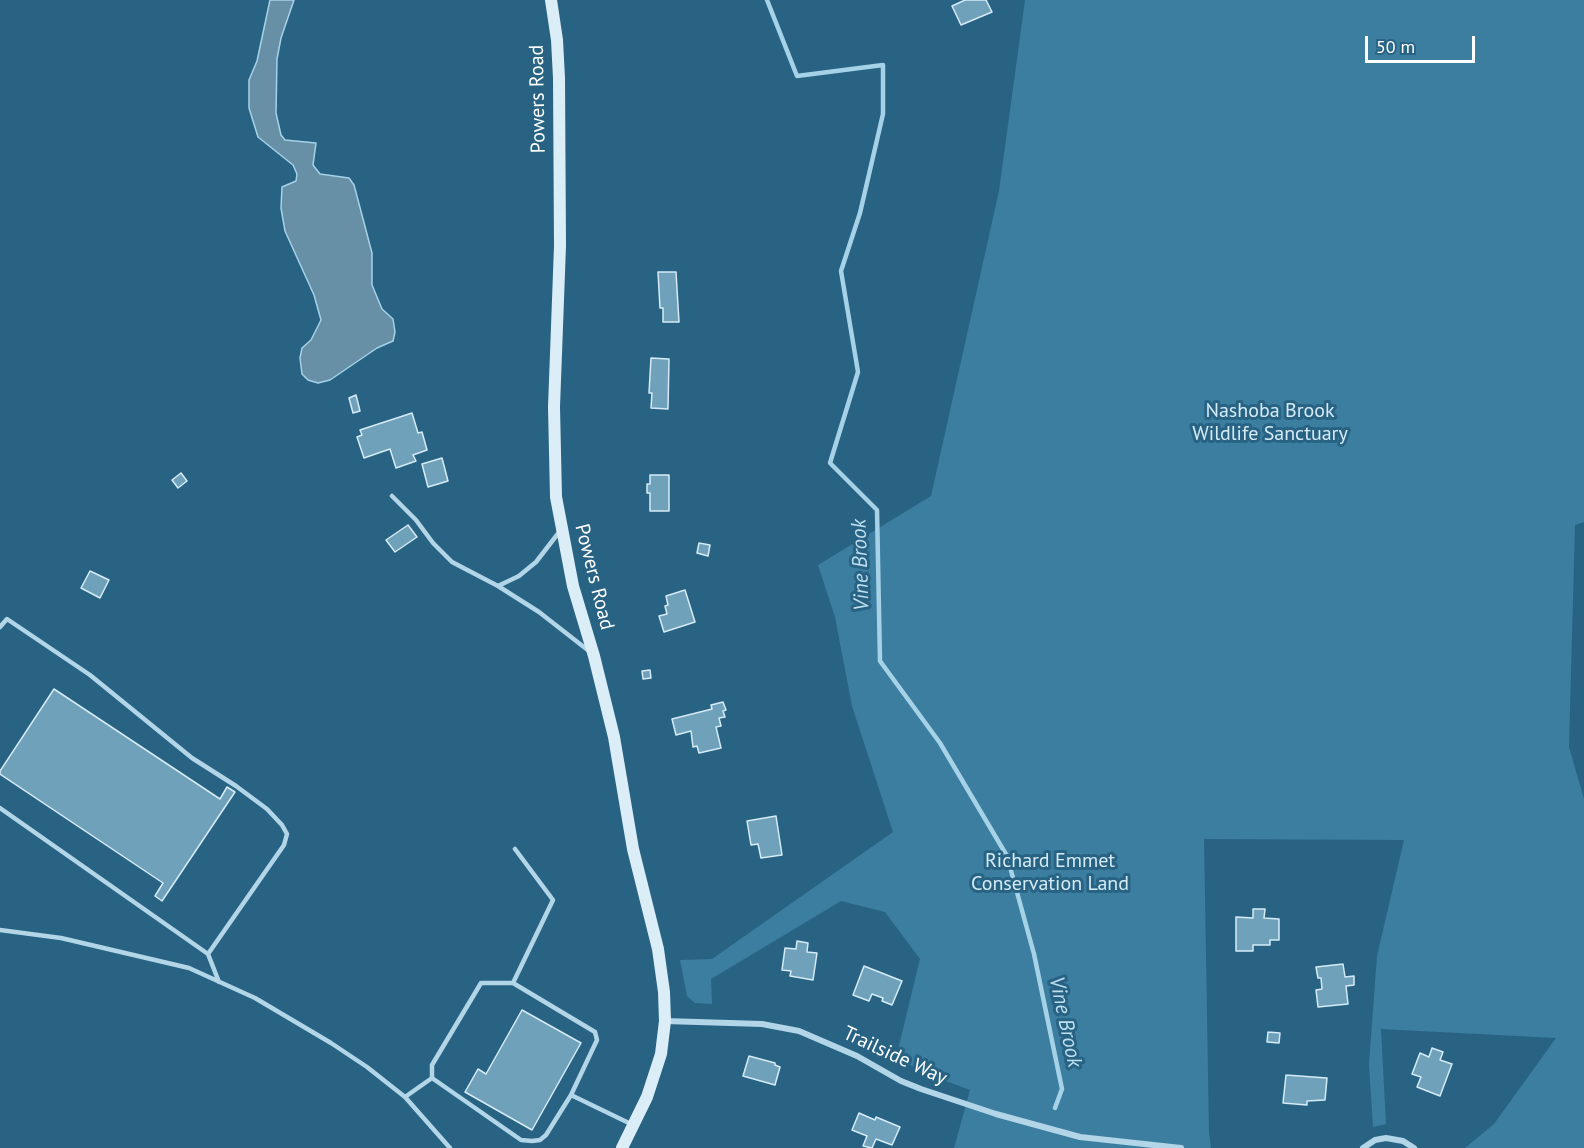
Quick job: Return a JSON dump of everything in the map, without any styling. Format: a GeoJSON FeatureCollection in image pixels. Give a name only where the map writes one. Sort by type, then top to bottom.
{"type":"FeatureCollection","features":[{"type":"Feature","properties":{"kind":"main road","name":"Powers Road"},"geometry":{"type":"LineString","coordinates":[[551,0],[557,40],[559,78],[560,213],[554,406],[556,497],[573,586],[594,656],[614,737],[633,849],[658,949],[664,992],[665,1021],[661,1054],[647,1097],[622,1148]]}},
{"type":"Feature","properties":{"kind":"street","name":"Trailside Way"},"geometry":{"type":"LineString","coordinates":[[665,1021],[762,1024],[799,1031],[857,1056],[901,1081],[996,1114],[1080,1137],[1181,1148]]}},
{"type":"Feature","properties":{"kind":"street"},"geometry":{"type":"LineString","coordinates":[[1363,1148],[1375,1140],[1392,1138],[1403,1141],[1414,1148]]}},
{"type":"Feature","properties":{"kind":"lane"},"geometry":{"type":"LineString","coordinates":[[392,496],[452,562],[498,586],[539,612],[594,656]]}},
{"type":"Feature","properties":{"kind":"lane"},"geometry":{"type":"LineString","coordinates":[[498,586],[519,576],[536,562],[562,529]]}},
{"type":"Feature","properties":{"kind":"lane"},"geometry":{"type":"LineString","coordinates":[[0,627],[7,620],[90,675],[192,758],[267,809],[282,825],[287,834],[284,845],[208,954]]}},
{"type":"Feature","properties":{"kind":"lane"},"geometry":{"type":"LineString","coordinates":[[0,808],[208,954],[219,982]]}},
{"type":"Feature","properties":{"kind":"lane"},"geometry":{"type":"LineString","coordinates":[[513,984],[553,900],[515,849]]}},
{"type":"Feature","properties":{"kind":"lane"},"geometry":{"type":"LineString","coordinates":[[0,930],[60,938],[189,969],[255,998],[367,1067],[405,1097],[450,1148]]}},
{"type":"Feature","properties":{"kind":"lane"},"geometry":{"type":"LineString","coordinates":[[481,982],[513,984],[595,1032],[597,1040],[571,1095],[546,1135],[540,1140],[521,1140],[432,1078],[432,1065],[481,982]]}},
{"type":"Feature","properties":{"kind":"lane"},"geometry":{"type":"LineString","coordinates":[[405,1097],[432,1078]]}},
{"type":"Feature","properties":{"kind":"lane"},"geometry":{"type":"LineString","coordinates":[[571,1095],[633,1125]]}},
{"type":"Feature","properties":{"kind":"green space","name":"Nashoba Brook Wildlife Sanctuary"},"geometry":{"type":"Polygon","coordinates":[[[1025,0],[1584,0],[1584,522],[1575,525],[1569,747],[1584,799],[1584,1148],[1465,1148],[1494,1124],[1556,1038],[1381,1029],[1386,1124],[1373,1127],[1369,1064],[1377,956],[1404,840],[1204,839],[1211,1148],[954,1148],[970,1090],[935,1077],[896,1058],[920,959],[885,912],[841,901],[711,979],[712,1004],[695,1003],[687,996],[680,960],[712,959],[893,832],[852,706],[835,617],[818,565],[931,496],[999,191],[1025,0]]]}},
{"type":"Feature","properties":{"kind":"shaded area"},"geometry":{"type":"Polygon","coordinates":[[[270,0],[294,0],[281,38],[277,59],[276,113],[281,135],[285,140],[316,143],[313,165],[320,174],[349,178],[354,185],[372,253],[372,285],[382,309],[393,319],[395,332],[393,341],[377,348],[330,380],[318,383],[308,380],[302,374],[300,358],[302,348],[311,340],[321,320],[314,295],[285,231],[281,208],[282,187],[296,181],[297,174],[293,165],[258,137],[249,108],[249,80],[257,61],[270,0]]]}},
{"type":"Feature","properties":{"kind":"building"},"geometry":{"type":"Polygon","coordinates":[[[965,0],[986,0],[992,12],[961,25],[952,6],[965,0]]]}},
{"type":"Feature","properties":{"kind":"building"},"geometry":{"type":"Polygon","coordinates":[[[658,272],[676,272],[679,322],[663,322],[658,272]]]}},
{"type":"Feature","properties":{"kind":"building"},"geometry":{"type":"Polygon","coordinates":[[[651,358],[669,359],[668,409],[651,408],[652,393],[649,393],[651,358]]]}},
{"type":"Feature","properties":{"kind":"building"},"geometry":{"type":"Polygon","coordinates":[[[356,395],[360,411],[353,413],[349,398],[356,395]]]}},
{"type":"Feature","properties":{"kind":"building"},"geometry":{"type":"Polygon","coordinates":[[[412,413],[418,433],[422,432],[427,450],[413,455],[416,461],[396,468],[390,449],[364,458],[357,437],[362,435],[360,430],[412,413]]]}},
{"type":"Feature","properties":{"kind":"building"},"geometry":{"type":"Polygon","coordinates":[[[442,458],[448,481],[428,487],[422,464],[442,458]]]}},
{"type":"Feature","properties":{"kind":"building"},"geometry":{"type":"Polygon","coordinates":[[[181,473],[187,481],[178,488],[172,480],[181,473]]]}},
{"type":"Feature","properties":{"kind":"building"},"geometry":{"type":"Polygon","coordinates":[[[650,475],[669,475],[669,511],[650,511],[650,493],[647,493],[647,484],[650,484],[650,475]]]}},
{"type":"Feature","properties":{"kind":"building"},"geometry":{"type":"Polygon","coordinates":[[[408,525],[417,537],[395,552],[386,540],[408,525]]]}},
{"type":"Feature","properties":{"kind":"building"},"geometry":{"type":"Polygon","coordinates":[[[699,543],[710,545],[708,556],[697,553],[699,543]]]}},
{"type":"Feature","properties":{"kind":"building"},"geometry":{"type":"Polygon","coordinates":[[[90,571],[109,580],[100,598],[81,588],[90,571]]]}},
{"type":"Feature","properties":{"kind":"building"},"geometry":{"type":"Polygon","coordinates":[[[685,590],[695,622],[664,632],[659,616],[667,614],[666,596],[685,590]]]}},
{"type":"Feature","properties":{"kind":"building"},"geometry":{"type":"Polygon","coordinates":[[[650,670],[651,678],[643,679],[642,671],[650,670]]]}},
{"type":"Feature","properties":{"kind":"building"},"geometry":{"type":"Polygon","coordinates":[[[54,689],[220,799],[227,787],[235,792],[162,901],[155,896],[163,883],[0,774],[54,689]]]}},
{"type":"Feature","properties":{"kind":"building"},"geometry":{"type":"Polygon","coordinates":[[[723,702],[726,710],[723,711],[725,717],[719,718],[721,726],[716,727],[721,748],[699,753],[697,746],[693,747],[691,731],[676,735],[672,719],[712,709],[711,705],[723,702]]]}},
{"type":"Feature","properties":{"kind":"building"},"geometry":{"type":"Polygon","coordinates":[[[776,816],[782,855],[761,858],[758,844],[751,845],[747,821],[776,816]]]}},
{"type":"Feature","properties":{"kind":"building"},"geometry":{"type":"Polygon","coordinates":[[[1253,909],[1265,909],[1264,918],[1279,919],[1279,940],[1270,940],[1270,945],[1253,945],[1253,951],[1236,951],[1236,917],[1253,918],[1253,909]]]}},
{"type":"Feature","properties":{"kind":"building"},"geometry":{"type":"Polygon","coordinates":[[[797,941],[808,943],[807,952],[817,953],[813,980],[790,976],[791,971],[782,970],[785,948],[796,949],[797,941]]]}},
{"type":"Feature","properties":{"kind":"building"},"geometry":{"type":"Polygon","coordinates":[[[1343,964],[1345,977],[1354,976],[1354,985],[1346,986],[1348,1004],[1318,1007],[1316,990],[1322,989],[1321,978],[1318,978],[1316,967],[1343,964]]]}},
{"type":"Feature","properties":{"kind":"building"},"geometry":{"type":"Polygon","coordinates":[[[864,966],[902,981],[892,1005],[872,994],[869,1001],[853,995],[864,966]]]}},
{"type":"Feature","properties":{"kind":"building"},"geometry":{"type":"Polygon","coordinates":[[[522,1010],[581,1043],[532,1130],[465,1092],[478,1069],[486,1074],[522,1010]]]}},
{"type":"Feature","properties":{"kind":"building"},"geometry":{"type":"Polygon","coordinates":[[[1268,1032],[1280,1033],[1279,1043],[1267,1042],[1268,1032]]]}},
{"type":"Feature","properties":{"kind":"building"},"geometry":{"type":"Polygon","coordinates":[[[1432,1048],[1443,1052],[1440,1060],[1452,1064],[1440,1096],[1417,1087],[1421,1077],[1412,1074],[1420,1053],[1429,1057],[1432,1048]]]}},
{"type":"Feature","properties":{"kind":"building"},"geometry":{"type":"Polygon","coordinates":[[[749,1056],[775,1063],[780,1067],[775,1085],[743,1076],[749,1056]]]}},
{"type":"Feature","properties":{"kind":"building"},"geometry":{"type":"Polygon","coordinates":[[[1286,1075],[1327,1078],[1325,1100],[1307,1101],[1307,1105],[1283,1103],[1286,1075]]]}},
{"type":"Feature","properties":{"kind":"building"},"geometry":{"type":"Polygon","coordinates":[[[859,1113],[900,1127],[892,1145],[876,1139],[872,1148],[863,1146],[867,1136],[852,1130],[859,1113]]]}},
{"type":"Feature","properties":{"kind":"waterway","name":"Vine Brook"},"geometry":{"type":"LineString","coordinates":[[767,0],[797,76],[883,65],[883,114],[860,213],[841,271],[858,372],[830,463],[877,510],[880,661],[940,743],[1007,856],[1034,954],[1062,1089],[1055,1108]]}},
{"type":"Feature","properties":{"kind":"park label","name":"Richard Emmet Conservation Land"},"geometry":{"type":"Point","coordinates":[1050,872]}}]}
